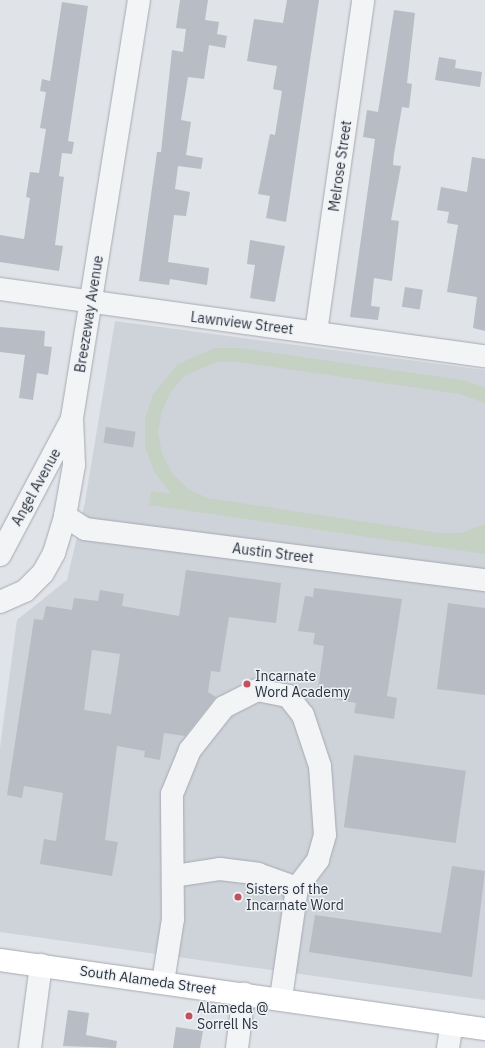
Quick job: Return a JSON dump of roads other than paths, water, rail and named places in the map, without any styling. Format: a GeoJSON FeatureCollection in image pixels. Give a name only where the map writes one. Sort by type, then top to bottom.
{"type":"FeatureCollection","features":[{"type":"Feature","properties":{"kind":"main road","name":"South Alameda Street"},"geometry":{"type":"LineString","coordinates":[[0,960],[281,998],[485,1029]]}},
{"type":"Feature","properties":{"kind":"street","name":"Breezeway Avenue"},"geometry":{"type":"LineString","coordinates":[[0,602],[25,591],[43,573],[54,553],[65,516],[74,465],[72,418],[139,0]]}},
{"type":"Feature","properties":{"kind":"street","name":"Melrose Street"},"geometry":{"type":"LineString","coordinates":[[316,332],[363,0]]}},
{"type":"Feature","properties":{"kind":"street","name":"Lawnview Street"},"geometry":{"type":"LineString","coordinates":[[0,289],[90,304],[316,332],[485,356]]}},
{"type":"Feature","properties":{"kind":"street","name":"Angel Avenue"},"geometry":{"type":"LineString","coordinates":[[0,555],[8,519],[48,470],[72,418]]}},
{"type":"Feature","properties":{"kind":"street","name":"Austin Street"},"geometry":{"type":"LineString","coordinates":[[65,516],[85,529],[485,580]]}},
{"type":"Feature","properties":{"kind":"street"},"geometry":{"type":"LineString","coordinates":[[163,982],[173,919],[174,876],[172,794],[190,750],[224,707],[257,690],[288,696],[303,715],[320,766],[325,835],[318,860],[296,888],[281,998]]}},
{"type":"Feature","properties":{"kind":"street"},"geometry":{"type":"LineString","coordinates":[[174,876],[220,869],[258,874],[296,888]]}},
{"type":"Feature","properties":{"kind":"street"},"geometry":{"type":"LineString","coordinates":[[30,1048],[41,965]]}},
{"type":"Feature","properties":{"kind":"street"},"geometry":{"type":"LineString","coordinates":[[237,1048],[244,993]]}},
{"type":"Feature","properties":{"kind":"street"},"geometry":{"type":"LineString","coordinates":[[448,1048],[452,1024]]}},
{"type":"Feature","properties":{"kind":"place","name":"Incarnate Word Academy"},"geometry":{"type":"Point","coordinates":[247,684]}},
{"type":"Feature","properties":{"kind":"place","name":"Sisters of the Incarnate Word"},"geometry":{"type":"Point","coordinates":[238,897]}},
{"type":"Feature","properties":{"kind":"place","name":"Alameda @ Sorrell Ns"},"geometry":{"type":"Point","coordinates":[189,1016]}}]}
